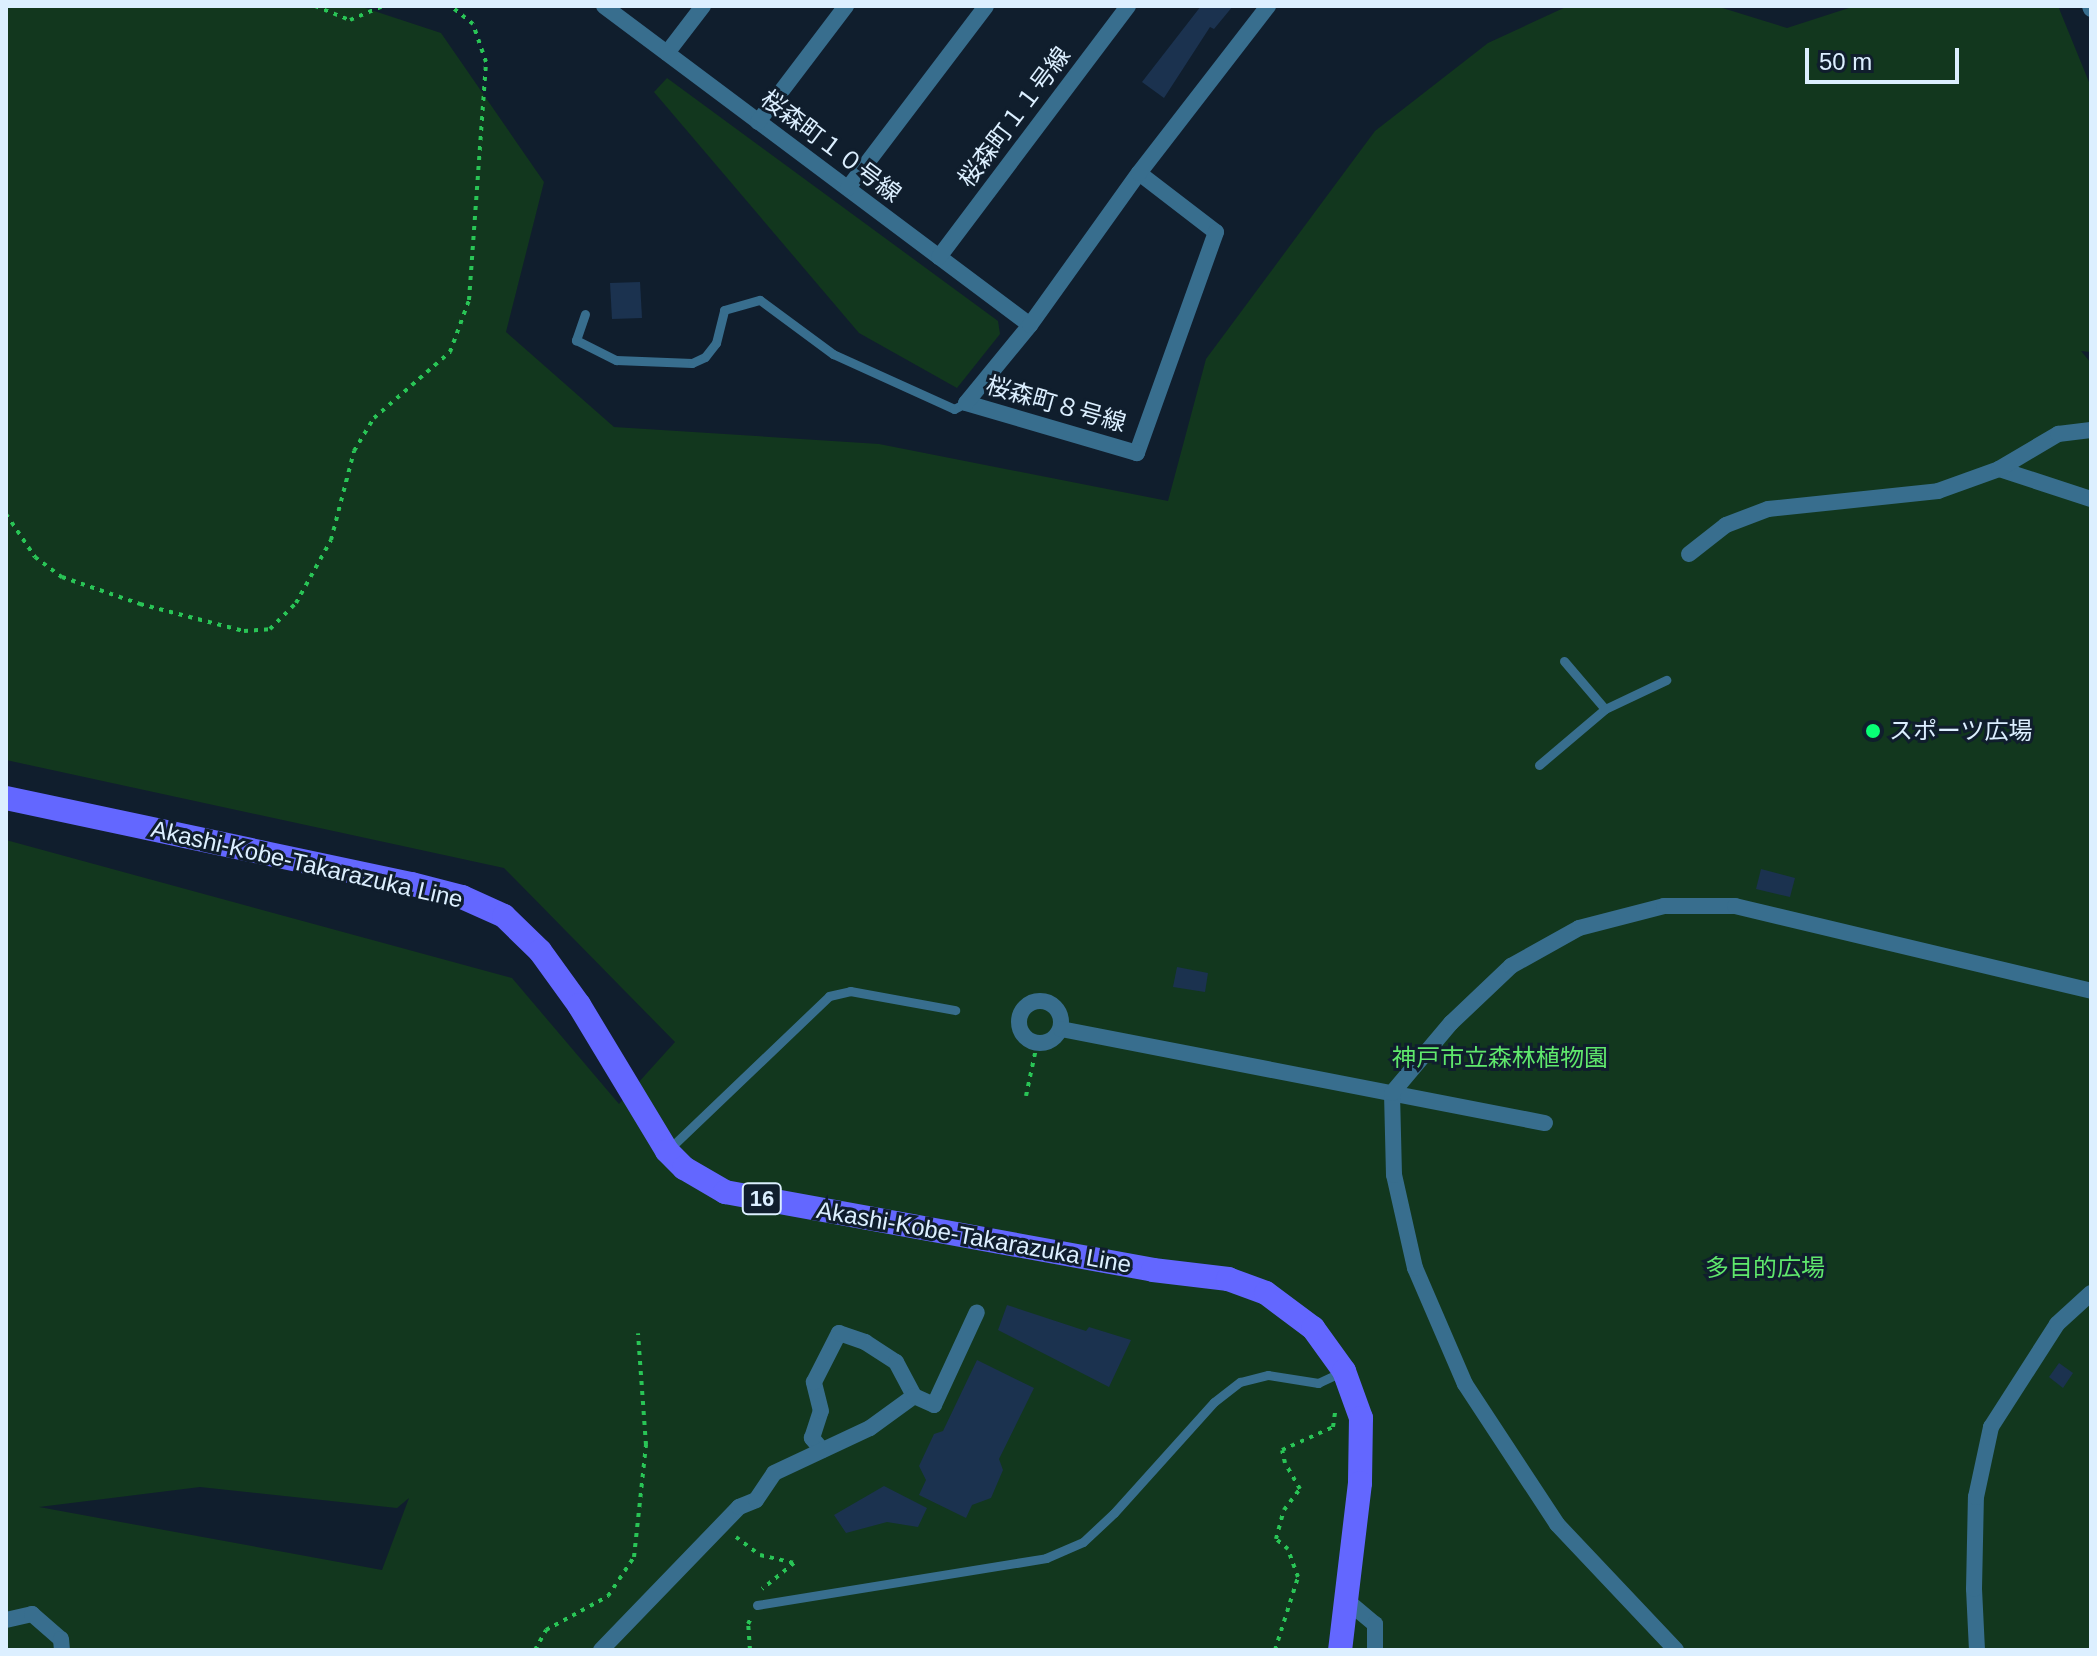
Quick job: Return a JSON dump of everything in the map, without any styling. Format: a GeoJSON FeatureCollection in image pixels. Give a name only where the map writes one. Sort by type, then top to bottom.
{"type":"FeatureCollection","features":[{"type":"Feature","properties":{"kind":"main road","name":"Akashi-Kobe-Takarazuka Line"},"geometry":{"type":"LineString","coordinates":[[6,798],[412,884],[462,897],[504,916],[540,951],[579,1005],[667,1151],[684,1168],[725,1192],[1153,1270],[1228,1279],[1266,1293],[1313,1328],[1344,1371],[1361,1418],[1360,1483],[1340,1650]]}},
{"type":"Feature","properties":{"kind":"street","name":"桜森町１０号線"},"geometry":{"type":"LineString","coordinates":[[604,6],[1030,325]]}},
{"type":"Feature","properties":{"kind":"street"},"geometry":{"type":"LineString","coordinates":[[667,53],[703,6]]}},
{"type":"Feature","properties":{"kind":"street"},"geometry":{"type":"LineString","coordinates":[[758,122],[846,6]]}},
{"type":"Feature","properties":{"kind":"street"},"geometry":{"type":"LineString","coordinates":[[848,188],[986,6]]}},
{"type":"Feature","properties":{"kind":"street","name":"桜森町１１号線"},"geometry":{"type":"LineString","coordinates":[[939,257],[1128,6]]}},
{"type":"Feature","properties":{"kind":"street","name":"桜森町８号線"},"geometry":{"type":"LineString","coordinates":[[1139,173],[1216,232],[1137,453],[966,403],[1030,325],[1139,173],[1258,9]]}},
{"type":"Feature","properties":{"kind":"street"},"geometry":{"type":"LineString","coordinates":[[1689,554],[1726,525],[1768,509],[1938,491],[1999,469],[2058,434],[2091,430]]}},
{"type":"Feature","properties":{"kind":"street"},"geometry":{"type":"LineString","coordinates":[[1999,469],[2091,499]]}},
{"type":"Feature","properties":{"kind":"street"},"geometry":{"type":"LineString","coordinates":[[1676,1650],[1557,1524],[1465,1384],[1415,1268],[1394,1175],[1392,1093],[1451,1023],[1511,966],[1579,928],[1664,906],[1735,906],[2091,991]]}},
{"type":"Feature","properties":{"kind":"street"},"geometry":{"type":"LineString","coordinates":[[1041,1000],[1053,1005],[1061,1016],[1061,1029],[1052,1041],[1037,1044],[1025,1038],[1018,1027],[1020,1014],[1028,1004],[1041,1000]]}},
{"type":"Feature","properties":{"kind":"street"},"geometry":{"type":"LineString","coordinates":[[1061,1029],[1545,1123]]}},
{"type":"Feature","properties":{"kind":"street"},"geometry":{"type":"LineString","coordinates":[[1977,1650],[1974,1589],[1976,1497],[1991,1427],[2057,1324],[2091,1293]]}},
{"type":"Feature","properties":{"kind":"street"},"geometry":{"type":"LineString","coordinates":[[822,1450],[812,1438],[821,1411],[814,1382],[839,1333],[865,1342],[896,1362],[914,1396],[934,1405],[977,1312]]}},
{"type":"Feature","properties":{"kind":"street"},"geometry":{"type":"LineString","coordinates":[[601,1650],[739,1507],[756,1500],[774,1473],[870,1428],[914,1396]]}},
{"type":"Feature","properties":{"kind":"street"},"geometry":{"type":"LineString","coordinates":[[1346,1600],[1375,1624],[1375,1650]]}},
{"type":"Feature","properties":{"kind":"street"},"geometry":{"type":"LineString","coordinates":[[6,1620],[32,1614],[61,1639],[62,1650]]}},
{"type":"Feature","properties":{"kind":"lane"},"geometry":{"type":"LineString","coordinates":[[585,314],[576,340],[616,360],[692,363],[705,357],[716,343],[724,310],[760,300],[833,354],[954,409],[966,403]]}},
{"type":"Feature","properties":{"kind":"lane"},"geometry":{"type":"LineString","coordinates":[[1564,661],[1605,709]]}},
{"type":"Feature","properties":{"kind":"lane"},"geometry":{"type":"LineString","coordinates":[[1539,765],[1605,709],[1666,680]]}},
{"type":"Feature","properties":{"kind":"lane"},"geometry":{"type":"LineString","coordinates":[[667,1151],[829,996],[850,991],[955,1010]]}},
{"type":"Feature","properties":{"kind":"lane"},"geometry":{"type":"LineString","coordinates":[[757,1605],[1046,1558],[1083,1542],[1114,1513],[1214,1402],[1240,1382],[1268,1375],[1318,1383],[1344,1371]]}},
{"type":"Feature","properties":{"kind":"path"},"geometry":{"type":"LineString","coordinates":[[315,6],[350,20],[383,6]]}},
{"type":"Feature","properties":{"kind":"path"},"geometry":{"type":"LineString","coordinates":[[6,514],[35,557],[62,577],[140,604],[244,631],[270,629],[296,603],[331,540],[354,451],[374,418],[450,352],[469,300],[486,62],[473,24],[451,6]]}},
{"type":"Feature","properties":{"kind":"path"},"geometry":{"type":"LineString","coordinates":[[1026,1096],[1037,1044]]}},
{"type":"Feature","properties":{"kind":"path"},"geometry":{"type":"LineString","coordinates":[[535,1650],[546,1630],[608,1596],[634,1557],[646,1445],[638,1333]]}},
{"type":"Feature","properties":{"kind":"path"},"geometry":{"type":"LineString","coordinates":[[1275,1650],[1298,1577],[1288,1549],[1276,1539],[1284,1510],[1300,1489],[1285,1463],[1282,1450],[1333,1427],[1344,1371]]}},
{"type":"Feature","properties":{"kind":"path"},"geometry":{"type":"LineString","coordinates":[[722,1525],[760,1555],[794,1563],[762,1588],[748,1624],[750,1650]]}},
{"type":"Feature","properties":{"kind":"green space","name":"神戸市立森林植物園"},"geometry":{"type":"Polygon","coordinates":[[[6,6],[359,6],[441,33],[544,182],[506,332],[614,427],[879,444],[1168,501],[1206,359],[1375,131],[1488,43],[1568,6],[1716,6],[1787,28],[1855,6],[2058,6],[2091,87],[2091,352],[2081,351],[2091,363],[2091,1650],[6,1650],[6,840],[512,978],[619,1104],[675,1042],[504,868],[6,760],[6,6]],[[200,1487],[39,1507],[382,1570],[409,1498],[397,1508],[200,1487]]]}},
{"type":"Feature","properties":{"kind":"green space"},"geometry":{"type":"Polygon","coordinates":[[[667,78],[998,321],[1000,334],[957,388],[859,333],[654,92],[667,78]]]}},
{"type":"Feature","properties":{"kind":"building"},"geometry":{"type":"Polygon","coordinates":[[[1201,6],[1233,6],[1214,29],[1210,27],[1164,98],[1142,82],[1201,6]]]}},
{"type":"Feature","properties":{"kind":"building"},"geometry":{"type":"Polygon","coordinates":[[[640,282],[642,318],[612,319],[610,283],[640,282]]]}},
{"type":"Feature","properties":{"kind":"building"},"geometry":{"type":"Polygon","coordinates":[[[1761,869],[1795,878],[1790,897],[1756,889],[1761,869]]]}},
{"type":"Feature","properties":{"kind":"building"},"geometry":{"type":"Polygon","coordinates":[[[1177,967],[1208,973],[1205,992],[1173,987],[1177,967]]]}},
{"type":"Feature","properties":{"kind":"building"},"geometry":{"type":"Polygon","coordinates":[[[1007,1305],[1086,1331],[1089,1327],[1131,1340],[1109,1387],[998,1330],[1007,1305]]]}},
{"type":"Feature","properties":{"kind":"building"},"geometry":{"type":"Polygon","coordinates":[[[977,1360],[1034,1388],[999,1459],[1003,1470],[991,1498],[972,1505],[966,1518],[919,1495],[926,1480],[919,1466],[934,1434],[943,1431],[977,1360]]]}},
{"type":"Feature","properties":{"kind":"building"},"geometry":{"type":"Polygon","coordinates":[[[2059,1363],[2073,1373],[2063,1388],[2049,1377],[2059,1363]]]}},
{"type":"Feature","properties":{"kind":"building"},"geometry":{"type":"Polygon","coordinates":[[[884,1486],[927,1508],[918,1527],[887,1522],[846,1533],[834,1515],[884,1486]]]}},
{"type":"Feature","properties":{"kind":"place","name":"スポーツ広場"},"geometry":{"type":"Point","coordinates":[1873,731]}},
{"type":"Feature","properties":{"kind":"park label","name":"多目的広場"},"geometry":{"type":"Point","coordinates":[1765,1268]}}]}
